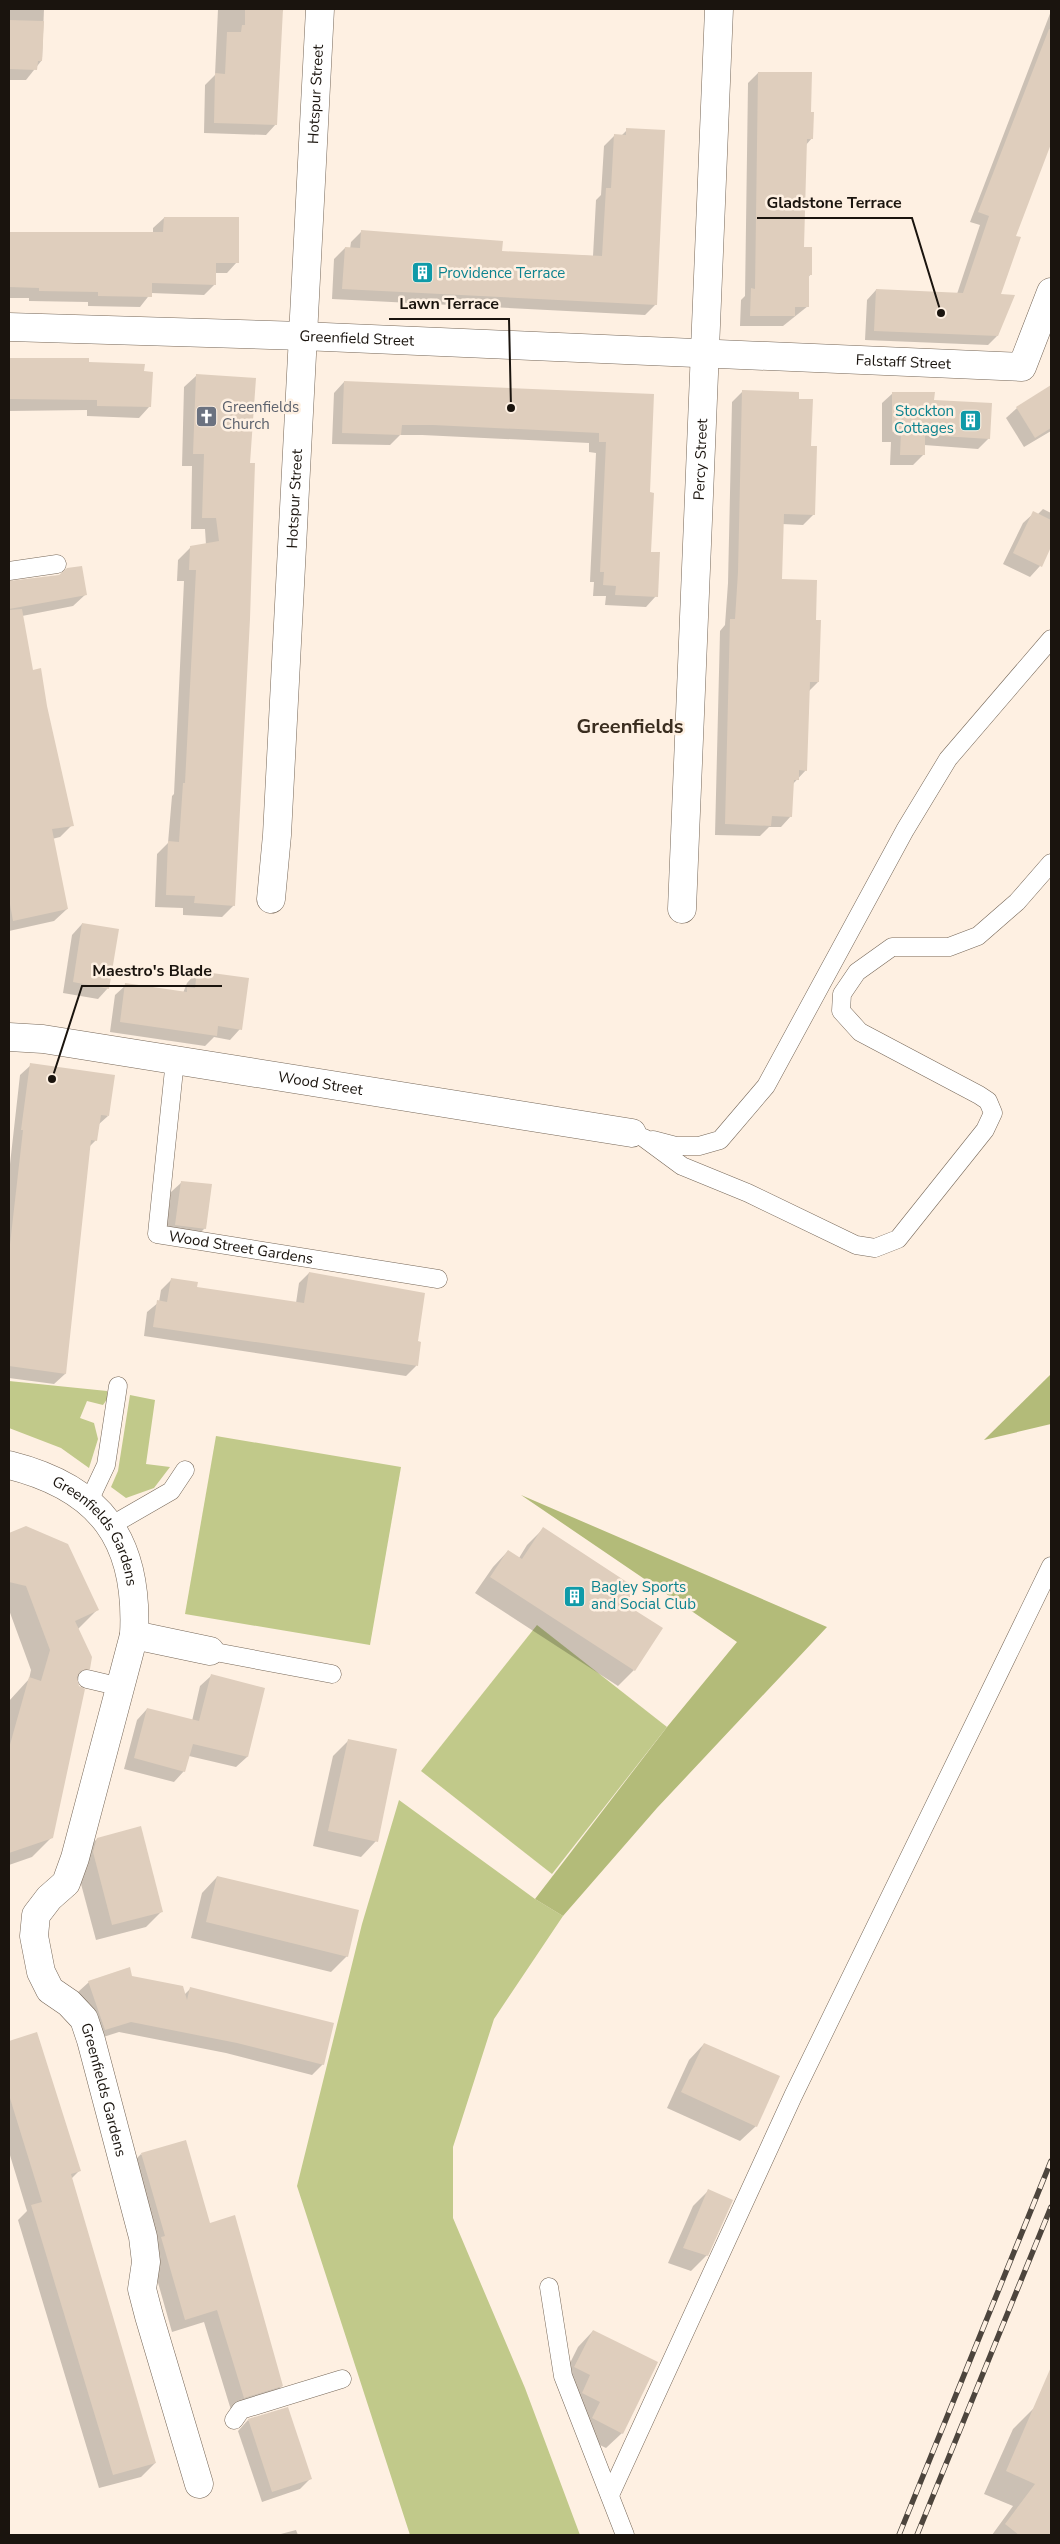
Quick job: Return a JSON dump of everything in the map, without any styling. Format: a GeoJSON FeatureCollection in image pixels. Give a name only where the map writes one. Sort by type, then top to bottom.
{"type":"FeatureCollection","features":[{"type":"Feature","properties":{"kind":"street","name":"Hotspur Street"},"geometry":{"type":"LineString","coordinates":[[271,899],[277,835],[320,9]]}},
{"type":"Feature","properties":{"kind":"street","name":"Percy Street"},"geometry":{"type":"LineString","coordinates":[[682,909],[719,9]]}},
{"type":"Feature","properties":{"kind":"street","name":"Falstaff Street"},"geometry":{"type":"LineString","coordinates":[[704,354],[1022,367],[1051,292]]}},
{"type":"Feature","properties":{"kind":"street","name":"Greenfield Street"},"geometry":{"type":"LineString","coordinates":[[9,327],[302,336],[704,354]]}},
{"type":"Feature","properties":{"kind":"street","name":"Wood Street"},"geometry":{"type":"LineString","coordinates":[[9,1037],[43,1039],[638,1135]]}},
{"type":"Feature","properties":{"kind":"street","name":"Greenfields Gardens"},"geometry":{"type":"LineString","coordinates":[[9,1465],[28,1470],[68,1487],[89,1501],[112,1525],[122,1547],[132,1582],[135,1612],[134,1635],[75,1858],[66,1883],[49,1898],[36,1915],[34,1936],[41,1972],[50,1990],[69,2003],[84,2020],[91,2040],[143,2237],[146,2262],[142,2288],[146,2307],[199,2484]]}},
{"type":"Feature","properties":{"kind":"street"},"geometry":{"type":"LineString","coordinates":[[134,1635],[210,1651]]}},
{"type":"Feature","properties":{"kind":"lane"},"geometry":{"type":"LineString","coordinates":[[9,571],[57,564]]}},
{"type":"Feature","properties":{"kind":"lane"},"geometry":{"type":"LineString","coordinates":[[638,1135],[676,1146],[699,1146],[720,1140],[761,1093],[905,830],[948,760],[1051,639]]}},
{"type":"Feature","properties":{"kind":"lane"},"geometry":{"type":"LineString","coordinates":[[638,1135],[682,1166],[748,1193],[856,1245],[875,1248],[898,1239],[985,1130],[993,1113],[988,1100],[860,1032],[841,1011],[842,994],[857,972],[892,948],[949,948],[978,936],[1017,902],[1051,863]]}},
{"type":"Feature","properties":{"kind":"lane","name":"Wood Street Gardens"},"geometry":{"type":"LineString","coordinates":[[175,1060],[157,1234],[438,1279]]}},
{"type":"Feature","properties":{"kind":"lane"},"geometry":{"type":"LineString","coordinates":[[89,1501],[106,1465],[118,1386]]}},
{"type":"Feature","properties":{"kind":"lane"},"geometry":{"type":"LineString","coordinates":[[112,1525],[171,1491],[185,1470]]}},
{"type":"Feature","properties":{"kind":"lane"},"geometry":{"type":"LineString","coordinates":[[610,2495],[793,2096],[1051,1566]]}},
{"type":"Feature","properties":{"kind":"lane"},"geometry":{"type":"LineString","coordinates":[[210,1651],[332,1674]]}},
{"type":"Feature","properties":{"kind":"lane"},"geometry":{"type":"LineString","coordinates":[[87,1680],[121,1687]]}},
{"type":"Feature","properties":{"kind":"lane"},"geometry":{"type":"LineString","coordinates":[[549,2288],[563,2376],[625,2535]]}},
{"type":"Feature","properties":{"kind":"lane"},"geometry":{"type":"LineString","coordinates":[[234,2420],[241,2410],[342,2379]]}},
{"type":"Feature","properties":{"kind":"green space"},"geometry":{"type":"Polygon","coordinates":[[[1051,1374],[1051,1424],[984,1440],[1051,1374]]]}},
{"type":"Feature","properties":{"kind":"green space"},"geometry":{"type":"Polygon","coordinates":[[[9,1381],[107,1391],[108,1398],[103,1405],[87,1401],[80,1418],[94,1423],[98,1439],[89,1468],[61,1448],[9,1428],[9,1381]]]}},
{"type":"Feature","properties":{"kind":"green space"},"geometry":{"type":"Polygon","coordinates":[[[130,1395],[155,1400],[146,1464],[170,1467],[154,1488],[126,1498],[111,1487],[118,1471],[130,1395]]]}},
{"type":"Feature","properties":{"kind":"green space"},"geometry":{"type":"Polygon","coordinates":[[[216,1436],[401,1467],[370,1645],[185,1614],[216,1436]]]}},
{"type":"Feature","properties":{"kind":"green space"},"geometry":{"type":"Polygon","coordinates":[[[521,1495],[827,1627],[657,1808],[563,1916],[535,1899],[667,1727],[737,1642],[521,1495]]]}},
{"type":"Feature","properties":{"kind":"green space"},"geometry":{"type":"Polygon","coordinates":[[[537,1625],[667,1727],[552,1874],[421,1771],[537,1625]]]}},
{"type":"Feature","properties":{"kind":"green space"},"geometry":{"type":"Polygon","coordinates":[[[399,1800],[535,1899],[563,1916],[494,2019],[453,2147],[453,2218],[525,2388],[580,2535],[410,2535],[297,2186],[362,1924],[399,1800]]]}},
{"type":"Feature","properties":{"kind":"building"},"geometry":{"type":"Polygon","coordinates":[[[245,9],[283,9],[277,125],[214,123],[215,73],[225,74],[227,32],[241,32],[242,25],[245,25],[245,9]]]}},
{"type":"Feature","properties":{"kind":"building"},"geometry":{"type":"Polygon","coordinates":[[[9,20],[44,21],[42,61],[38,61],[37,70],[9,69],[9,20]]]}},
{"type":"Feature","properties":{"kind":"building"},"geometry":{"type":"Polygon","coordinates":[[[1049,29],[1051,30],[1051,144],[1016,236],[1021,237],[1001,294],[1015,295],[998,336],[874,331],[876,289],[963,293],[989,216],[978,212],[1049,29]]]}},
{"type":"Feature","properties":{"kind":"building"},"geometry":{"type":"Polygon","coordinates":[[[758,72],[812,72],[811,112],[814,112],[813,139],[807,139],[804,247],[812,247],[812,275],[809,275],[809,307],[795,307],[795,316],[750,316],[751,288],[755,289],[758,72]]]}},
{"type":"Feature","properties":{"kind":"building"},"geometry":{"type":"Polygon","coordinates":[[[626,128],[665,130],[657,305],[342,289],[345,247],[360,248],[361,230],[503,241],[502,251],[602,256],[606,188],[611,188],[614,134],[626,135],[626,128]]]}},
{"type":"Feature","properties":{"kind":"building"},"geometry":{"type":"Polygon","coordinates":[[[164,217],[239,217],[239,263],[216,263],[216,285],[152,283],[152,297],[98,296],[98,292],[39,291],[39,288],[9,287],[9,232],[163,232],[164,217]]]}},
{"type":"Feature","properties":{"kind":"building"},"geometry":{"type":"Polygon","coordinates":[[[9,358],[89,358],[89,362],[145,364],[144,371],[153,372],[151,407],[97,406],[97,400],[9,399],[9,358]]]}},
{"type":"Feature","properties":{"kind":"building"},"geometry":{"type":"Polygon","coordinates":[[[196,374],[256,378],[250,463],[255,463],[250,619],[235,906],[194,903],[195,896],[166,895],[168,841],[179,842],[183,783],[185,783],[196,570],[189,570],[190,546],[219,541],[216,518],[202,518],[204,454],[193,454],[196,374]]]}},
{"type":"Feature","properties":{"kind":"building"},"geometry":{"type":"Polygon","coordinates":[[[344,381],[654,394],[650,492],[654,493],[651,552],[660,552],[658,597],[615,595],[616,586],[603,585],[604,572],[600,572],[606,442],[599,442],[599,433],[402,425],[401,435],[342,433],[344,381]]]}},
{"type":"Feature","properties":{"kind":"building"},"geometry":{"type":"Polygon","coordinates":[[[1051,385],[1051,428],[1035,438],[1016,407],[1051,385]]]}},
{"type":"Feature","properties":{"kind":"building"},"geometry":{"type":"Polygon","coordinates":[[[742,390],[799,392],[799,399],[813,399],[811,446],[817,446],[815,515],[784,514],[782,579],[817,580],[816,620],[821,620],[819,682],[810,682],[807,771],[799,770],[799,780],[794,780],[792,817],[772,816],[771,826],[725,824],[730,619],[735,619],[738,572],[742,390]]]}},
{"type":"Feature","properties":{"kind":"building"},"geometry":{"type":"Polygon","coordinates":[[[892,392],[935,392],[934,400],[992,403],[990,439],[925,435],[925,455],[900,455],[901,432],[892,432],[892,392]]]}},
{"type":"Feature","properties":{"kind":"building"},"geometry":{"type":"Polygon","coordinates":[[[1033,511],[1051,520],[1051,547],[1042,567],[1013,553],[1033,511]]]}},
{"type":"Feature","properties":{"kind":"building"},"geometry":{"type":"Polygon","coordinates":[[[82,566],[87,595],[9,609],[9,581],[59,575],[67,568],[82,566]]]}},
{"type":"Feature","properties":{"kind":"building"},"geometry":{"type":"Polygon","coordinates":[[[22,609],[33,670],[41,668],[47,706],[74,826],[52,829],[68,909],[13,921],[9,899],[9,610],[22,609]]]}},
{"type":"Feature","properties":{"kind":"building"},"geometry":{"type":"Polygon","coordinates":[[[82,923],[119,929],[109,989],[73,982],[82,923]]]}},
{"type":"Feature","properties":{"kind":"building"},"geometry":{"type":"Polygon","coordinates":[[[197,971],[249,978],[242,1030],[218,1026],[217,1036],[120,1022],[125,983],[187,992],[187,987],[195,988],[197,971]]]}},
{"type":"Feature","properties":{"kind":"building"},"geometry":{"type":"Polygon","coordinates":[[[30,1063],[115,1075],[109,1116],[101,1115],[97,1141],[91,1140],[66,1374],[9,1366],[9,1253],[23,1130],[21,1130],[30,1063]]]}},
{"type":"Feature","properties":{"kind":"building"},"geometry":{"type":"Polygon","coordinates":[[[181,1181],[212,1184],[206,1229],[175,1225],[181,1181]]]}},
{"type":"Feature","properties":{"kind":"building"},"geometry":{"type":"Polygon","coordinates":[[[309,1272],[425,1293],[418,1341],[421,1342],[418,1366],[153,1327],[157,1300],[167,1302],[171,1278],[198,1282],[197,1287],[304,1303],[309,1272]]]}},
{"type":"Feature","properties":{"kind":"building"},"geometry":{"type":"Polygon","coordinates":[[[26,1526],[68,1544],[99,1610],[75,1621],[92,1657],[90,1669],[80,1671],[77,1677],[79,1686],[85,1689],[53,1838],[9,1853],[9,1748],[29,1677],[41,1681],[50,1650],[26,1586],[9,1582],[9,1533],[26,1526]]]}},
{"type":"Feature","properties":{"kind":"building","name":"Bagley Sports and Social Club"},"geometry":{"type":"Polygon","coordinates":[[[543,1527],[636,1588],[625,1604],[663,1628],[635,1671],[490,1577],[508,1550],[522,1559],[543,1527]]]}},
{"type":"Feature","properties":{"kind":"building"},"geometry":{"type":"Polygon","coordinates":[[[211,1674],[265,1688],[248,1757],[193,1744],[185,1772],[134,1758],[147,1708],[199,1721],[211,1674]]]}},
{"type":"Feature","properties":{"kind":"building"},"geometry":{"type":"Polygon","coordinates":[[[348,1739],[397,1749],[378,1842],[328,1831],[348,1739]]]}},
{"type":"Feature","properties":{"kind":"building"},"geometry":{"type":"Polygon","coordinates":[[[141,1826],[163,1912],[112,1925],[93,1852],[97,1838],[141,1826]]]}},
{"type":"Feature","properties":{"kind":"building"},"geometry":{"type":"Polygon","coordinates":[[[217,1876],[359,1910],[348,1957],[206,1922],[217,1876]]]}},
{"type":"Feature","properties":{"kind":"building"},"geometry":{"type":"Polygon","coordinates":[[[130,1967],[132,1976],[183,1986],[187,2000],[190,1987],[334,2023],[324,2065],[237,2043],[131,2022],[105,2030],[88,1981],[130,1967]]]}},
{"type":"Feature","properties":{"kind":"building"},"geometry":{"type":"Polygon","coordinates":[[[37,2032],[81,2171],[71,2174],[156,2463],[113,2475],[31,2205],[42,2202],[9,2095],[9,2041],[37,2032]]]}},
{"type":"Feature","properties":{"kind":"building"},"geometry":{"type":"Polygon","coordinates":[[[704,2043],[780,2076],[757,2127],[681,2092],[704,2043]]]}},
{"type":"Feature","properties":{"kind":"building"},"geometry":{"type":"Polygon","coordinates":[[[186,2140],[210,2223],[235,2215],[283,2386],[244,2398],[217,2310],[185,2320],[161,2237],[165,2236],[141,2153],[186,2140]]]}},
{"type":"Feature","properties":{"kind":"building"},"geometry":{"type":"Polygon","coordinates":[[[708,2189],[733,2200],[708,2256],[683,2248],[708,2189]]]}},
{"type":"Feature","properties":{"kind":"building"},"geometry":{"type":"Polygon","coordinates":[[[593,2330],[658,2362],[623,2434],[592,2418],[600,2402],[582,2393],[590,2375],[574,2367],[593,2330]]]}},
{"type":"Feature","properties":{"kind":"building"},"geometry":{"type":"Polygon","coordinates":[[[1051,2367],[1051,2535],[1019,2535],[1005,2524],[1035,2484],[1006,2471],[1051,2367]]]}},
{"type":"Feature","properties":{"kind":"building"},"geometry":{"type":"Polygon","coordinates":[[[288,2407],[312,2479],[272,2492],[248,2419],[288,2407]]]}},
{"type":"Feature","properties":{"kind":"railway"},"geometry":{"type":"LineString","coordinates":[[899,2535],[1051,2161]]}},
{"type":"Feature","properties":{"kind":"railway"},"geometry":{"type":"LineString","coordinates":[[917,2535],[1051,2207]]}},
{"type":"Feature","properties":{"kind":"place","name":"Providence Terrace"},"geometry":{"type":"Point","coordinates":[422,273]}},
{"type":"Feature","properties":{"kind":"place","name":"Gladstone Terrace"},"geometry":{"type":"Point","coordinates":[941,313]}},
{"type":"Feature","properties":{"kind":"place","name":"Lawn Terrace"},"geometry":{"type":"Point","coordinates":[511,408]}},
{"type":"Feature","properties":{"kind":"place","name":"Greenfields Church"},"geometry":{"type":"Point","coordinates":[206,416]}},
{"type":"Feature","properties":{"kind":"place","name":"Stockton Cottages"},"geometry":{"type":"Point","coordinates":[970,420]}},
{"type":"Feature","properties":{"kind":"place","name":"Maestro's Blade"},"geometry":{"type":"Point","coordinates":[52,1079]}},
{"type":"Feature","properties":{"kind":"place","name":"Bagley Sports and Social Club"},"geometry":{"type":"Point","coordinates":[575,1596]}},
{"type":"Feature","properties":{"kind":"district","name":"Greenfields"},"geometry":{"type":"Point","coordinates":[630,726]}}]}
